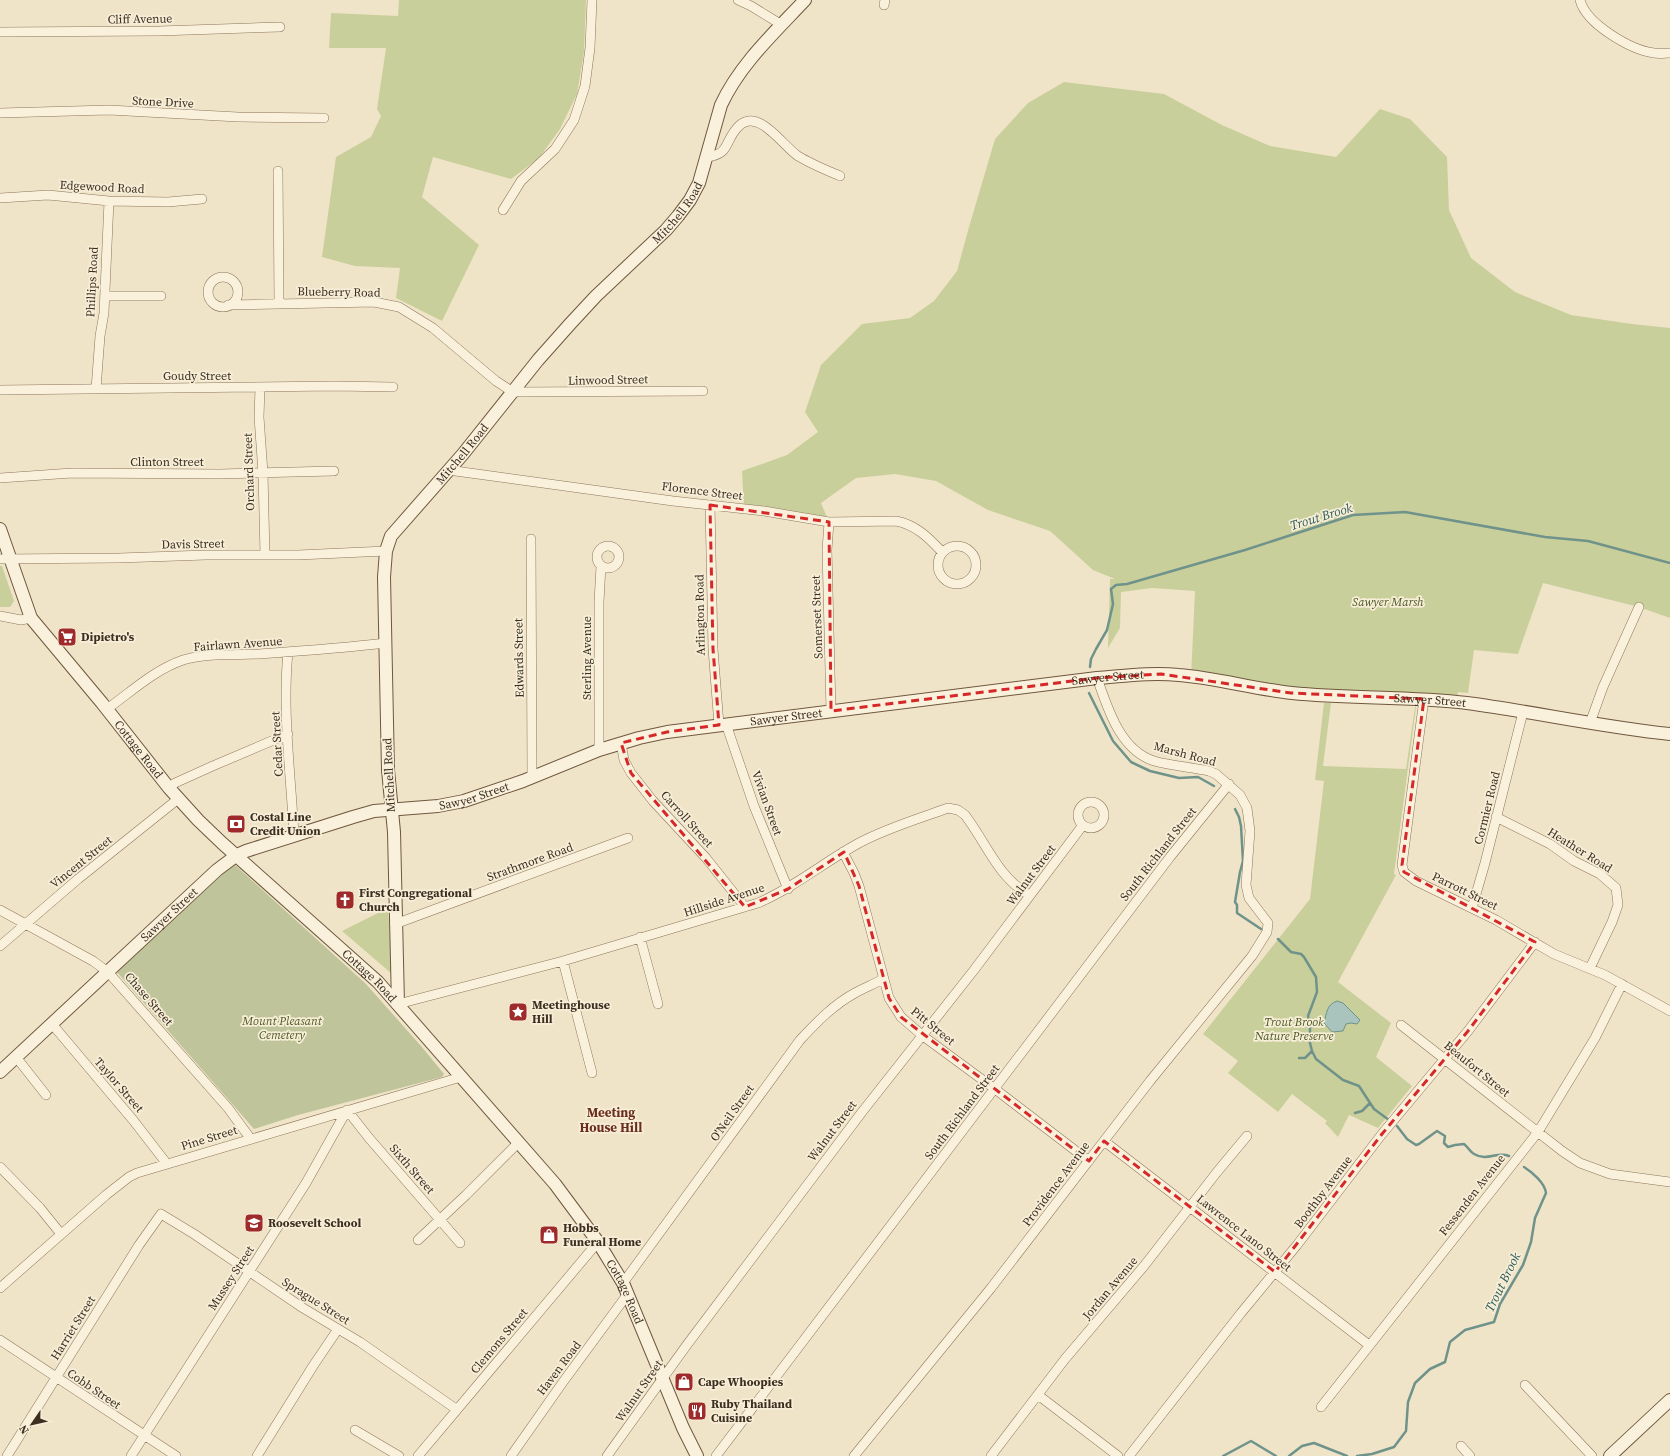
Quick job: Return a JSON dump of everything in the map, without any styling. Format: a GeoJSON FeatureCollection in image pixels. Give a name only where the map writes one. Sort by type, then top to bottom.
{"type":"FeatureCollection","features":[{"type":"Feature","properties":{"kind":"street"},"geometry":{"type":"LineString","coordinates":[[503,210],[521,181],[555,149],[574,120],[584,86],[590,48],[592,0]]}},
{"type":"Feature","properties":{"kind":"street"},"geometry":{"type":"LineString","coordinates":[[738,0],[782,24]]}},
{"type":"Feature","properties":{"kind":"street","name":"Mitchell Road"},"geometry":{"type":"LineString","coordinates":[[398,1004],[394,832],[388,770],[384,577],[386,551],[391,536],[448,470],[538,360],[580,313],[666,230],[678,216],[690,200],[699,183],[721,105],[739,73],[805,0]]}},
{"type":"Feature","properties":{"kind":"street"},"geometry":{"type":"LineString","coordinates":[[1580,0],[1588,16],[1618,38],[1639,49],[1654,53],[1670,53]]}},
{"type":"Feature","properties":{"kind":"street","name":"Cliff Avenue"},"geometry":{"type":"LineString","coordinates":[[0,32],[159,31],[280,27]]}},
{"type":"Feature","properties":{"kind":"street","name":"Stone Drive"},"geometry":{"type":"LineString","coordinates":[[0,113],[109,110],[216,117],[324,118]]}},
{"type":"Feature","properties":{"kind":"street"},"geometry":{"type":"LineString","coordinates":[[706,157],[717,156],[723,152],[738,127],[744,122],[750,120],[767,127],[789,150],[840,176]]}},
{"type":"Feature","properties":{"kind":"street"},"geometry":{"type":"LineString","coordinates":[[278,172],[279,303]]}},
{"type":"Feature","properties":{"kind":"street","name":"Edgewood Road"},"geometry":{"type":"LineString","coordinates":[[0,198],[48,195],[109,201],[168,202],[202,199]]}},
{"type":"Feature","properties":{"kind":"street","name":"Phillips Road"},"geometry":{"type":"LineString","coordinates":[[96,389],[100,336],[106,296],[109,201]]}},
{"type":"Feature","properties":{"kind":"street","name":"Blueberry Road"},"geometry":{"type":"LineString","coordinates":[[255,304],[247,300],[237,289],[236,284],[228,278],[218,277],[210,283],[208,292],[211,301],[219,306],[279,303],[374,302],[399,307],[433,328],[496,381],[513,392]]}},
{"type":"Feature","properties":{"kind":"street"},"geometry":{"type":"LineString","coordinates":[[228,305],[235,299],[237,289]]}},
{"type":"Feature","properties":{"kind":"street"},"geometry":{"type":"LineString","coordinates":[[106,296],[161,296]]}},
{"type":"Feature","properties":{"kind":"street","name":"Goudy Street"},"geometry":{"type":"LineString","coordinates":[[0,390],[335,386],[393,387]]}},
{"type":"Feature","properties":{"kind":"street","name":"Orchard Street"},"geometry":{"type":"LineString","coordinates":[[260,388],[259,417],[263,473],[265,555]]}},
{"type":"Feature","properties":{"kind":"street","name":"Linwood Street"},"geometry":{"type":"LineString","coordinates":[[513,392],[703,391]]}},
{"type":"Feature","properties":{"kind":"street","name":"Florence Street"},"geometry":{"type":"LineString","coordinates":[[448,470],[517,481],[764,511],[829,522],[887,520],[904,522],[918,529],[942,552]]}},
{"type":"Feature","properties":{"kind":"street","name":"Clinton Street"},"geometry":{"type":"LineString","coordinates":[[0,478],[72,473],[220,474],[334,471]]}},
{"type":"Feature","properties":{"kind":"street","name":"Arlington Road"},"geometry":{"type":"LineString","coordinates":[[710,505],[713,649],[723,724]]}},
{"type":"Feature","properties":{"kind":"street","name":"Somerset Street"},"geometry":{"type":"LineString","coordinates":[[829,522],[827,550],[831,711]]}},
{"type":"Feature","properties":{"kind":"street","name":"Cottage Road"},"geometry":{"type":"LineString","coordinates":[[0,528],[5,559],[32,618],[107,709],[178,799],[198,820],[263,880],[376,979],[555,1184],[598,1242],[622,1283],[683,1428],[697,1456]]}},
{"type":"Feature","properties":{"kind":"street","name":"Edwards Street"},"geometry":{"type":"LineString","coordinates":[[531,539],[532,777]]}},
{"type":"Feature","properties":{"kind":"street"},"geometry":{"type":"LineString","coordinates":[[959,545],[967,548],[974,555],[976,561],[974,575],[968,581],[959,584],[951,583],[945,580],[938,569],[938,562],[942,552],[952,546],[959,545]]}},
{"type":"Feature","properties":{"kind":"street","name":"Davis Street"},"geometry":{"type":"LineString","coordinates":[[5,559],[265,555],[386,551]]}},
{"type":"Feature","properties":{"kind":"street","name":"Sterling Avenue"},"geometry":{"type":"LineString","coordinates":[[599,750],[599,602],[601,566]]}},
{"type":"Feature","properties":{"kind":"street"},"geometry":{"type":"LineString","coordinates":[[1590,723],[1603,686],[1639,607]]}},
{"type":"Feature","properties":{"kind":"street"},"geometry":{"type":"LineString","coordinates":[[0,616],[22,620],[32,618]]}},
{"type":"Feature","properties":{"kind":"street","name":"Fairlawn Avenue"},"geometry":{"type":"LineString","coordinates":[[107,709],[149,678],[165,668],[183,660],[219,655],[288,652],[386,643]]}},
{"type":"Feature","properties":{"kind":"street","name":"Cedar Street"},"geometry":{"type":"LineString","coordinates":[[288,652],[286,675],[294,836]]}},
{"type":"Feature","properties":{"kind":"street","name":"Sawyer Street"},"geometry":{"type":"LineString","coordinates":[[0,1072],[217,870],[236,855],[374,811],[438,806],[464,801],[532,777],[599,750],[667,732],[1097,678],[1173,674],[1292,693],[1327,696],[1424,699],[1467,703],[1590,723],[1670,734]]}},
{"type":"Feature","properties":{"kind":"street","name":"Marsh Road"},"geometry":{"type":"LineString","coordinates":[[1097,678],[1112,717],[1122,735],[1134,751],[1154,760],[1209,771],[1216,774],[1229,784],[1240,795],[1247,808],[1250,831],[1246,885],[1249,898],[1268,923]]}},
{"type":"Feature","properties":{"kind":"street","name":"Parrott Street"},"geometry":{"type":"LineString","coordinates":[[1424,699],[1402,865],[1404,872],[1416,881],[1472,908],[1554,954],[1590,968],[1670,1011]]}},
{"type":"Feature","properties":{"kind":"street","name":"Cormier Road"},"geometry":{"type":"LineString","coordinates":[[1472,908],[1485,863],[1523,712]]}},
{"type":"Feature","properties":{"kind":"street","name":"Vivian Street"},"geometry":{"type":"LineString","coordinates":[[723,724],[754,806],[788,889]]}},
{"type":"Feature","properties":{"kind":"street"},"geometry":{"type":"LineString","coordinates":[[169,788],[175,783],[288,734]]}},
{"type":"Feature","properties":{"kind":"street","name":"Carroll Street"},"geometry":{"type":"LineString","coordinates":[[621,743],[624,760],[631,773],[706,858],[745,907]]}},
{"type":"Feature","properties":{"kind":"street","name":"South Richland Street"},"geometry":{"type":"LineString","coordinates":[[716,1456],[1170,857],[1229,784]]}},
{"type":"Feature","properties":{"kind":"street","name":"Vincent Street"},"geometry":{"type":"LineString","coordinates":[[0,946],[78,878],[178,799]]}},
{"type":"Feature","properties":{"kind":"street","name":"Hillside Avenue"},"geometry":{"type":"LineString","coordinates":[[398,1004],[563,961],[745,907],[788,889],[843,852],[876,834],[948,808],[958,810],[965,815],[974,827],[988,852],[1004,874],[1017,888],[1030,895]]}},
{"type":"Feature","properties":{"kind":"street","name":"Heather Road"},"geometry":{"type":"LineString","coordinates":[[1496,817],[1550,844],[1574,861],[1600,874],[1616,888],[1618,905],[1612,922],[1590,968]]}},
{"type":"Feature","properties":{"kind":"street","name":"Walnut Street"},"geometry":{"type":"LineString","coordinates":[[607,1456],[662,1378],[857,1118],[923,1036],[1083,825]]}},
{"type":"Feature","properties":{"kind":"street","name":"Strathmore Road"},"geometry":{"type":"LineString","coordinates":[[395,924],[628,838]]}},
{"type":"Feature","properties":{"kind":"street","name":"Pitt Street"},"geometry":{"type":"LineString","coordinates":[[843,852],[859,886],[888,998],[901,1017],[923,1036],[995,1088],[1089,1161]]}},
{"type":"Feature","properties":{"kind":"street","name":"Chase Street"},"geometry":{"type":"LineString","coordinates":[[0,910],[93,961],[108,972],[228,1108],[250,1138]]}},
{"type":"Feature","properties":{"kind":"street","name":"Providence Avenue"},"geometry":{"type":"LineString","coordinates":[[854,1456],[995,1282],[1155,1075],[1252,956],[1268,932],[1268,923]]}},
{"type":"Feature","properties":{"kind":"street"},"geometry":{"type":"LineString","coordinates":[[640,937],[658,1004]]}},
{"type":"Feature","properties":{"kind":"street","name":"Boothby Avenue"},"geometry":{"type":"LineString","coordinates":[[1129,1456],[1382,1134],[1498,993],[1535,942]]}},
{"type":"Feature","properties":{"kind":"street"},"geometry":{"type":"LineString","coordinates":[[563,961],[592,1073]]}},
{"type":"Feature","properties":{"kind":"street","name":"O'Neil Street"},"geometry":{"type":"LineString","coordinates":[[622,1283],[800,1040],[835,1006],[854,993],[883,979]]}},
{"type":"Feature","properties":{"kind":"street","name":"Fessenden Avenue"},"geometry":{"type":"LineString","coordinates":[[1321,1407],[1538,1132],[1595,1038],[1622,984]]}},
{"type":"Feature","properties":{"kind":"street","name":"Taylor Street"},"geometry":{"type":"LineString","coordinates":[[52,1024],[133,1120],[167,1164]]}},
{"type":"Feature","properties":{"kind":"street","name":"Beaufort Street"},"geometry":{"type":"LineString","coordinates":[[1401,1025],[1446,1058],[1538,1132],[1580,1163],[1610,1174],[1670,1182]]}},
{"type":"Feature","properties":{"kind":"street"},"geometry":{"type":"LineString","coordinates":[[16,1057],[46,1095]]}},
{"type":"Feature","properties":{"kind":"street","name":"Pine Street"},"geometry":{"type":"LineString","coordinates":[[0,1288],[61,1234],[129,1177],[137,1173],[250,1138],[461,1077]]}},
{"type":"Feature","properties":{"kind":"street","name":"Sixth Street"},"geometry":{"type":"LineString","coordinates":[[347,1110],[369,1138],[441,1219],[460,1243]]}},
{"type":"Feature","properties":{"kind":"street","name":"Mussey Street"},"geometry":{"type":"LineString","coordinates":[[131,1456],[306,1182],[347,1110]]}},
{"type":"Feature","properties":{"kind":"street","name":"Jordan Avenue"},"geometry":{"type":"LineString","coordinates":[[991,1456],[1065,1359],[1144,1266],[1190,1206],[1247,1136]]}},
{"type":"Feature","properties":{"kind":"street","name":"Lawrence Lano Street"},"geometry":{"type":"LineString","coordinates":[[1104,1141],[1369,1345]]}},
{"type":"Feature","properties":{"kind":"street"},"geometry":{"type":"LineString","coordinates":[[418,1240],[519,1142]]}},
{"type":"Feature","properties":{"kind":"street"},"geometry":{"type":"LineString","coordinates":[[0,1167],[40,1208],[61,1234]]}},
{"type":"Feature","properties":{"kind":"street","name":"Sprague Street"},"geometry":{"type":"LineString","coordinates":[[162,1214],[303,1308],[385,1358],[456,1410]]}},
{"type":"Feature","properties":{"kind":"street","name":"Harriet Street"},"geometry":{"type":"LineString","coordinates":[[7,1456],[139,1245],[162,1214]]}},
{"type":"Feature","properties":{"kind":"street","name":"Clemons Street"},"geometry":{"type":"LineString","coordinates":[[418,1456],[598,1242]]}},
{"type":"Feature","properties":{"kind":"street","name":"Haven Road"},"geometry":{"type":"LineString","coordinates":[[511,1456],[627,1295]]}},
{"type":"Feature","properties":{"kind":"street"},"geometry":{"type":"LineString","coordinates":[[257,1456],[338,1329]]}},
{"type":"Feature","properties":{"kind":"street","name":"Cobb Street"},"geometry":{"type":"LineString","coordinates":[[0,1340],[176,1456]]}},
{"type":"Feature","properties":{"kind":"street"},"geometry":{"type":"LineString","coordinates":[[1525,1385],[1592,1456]]}},
{"type":"Feature","properties":{"kind":"street"},"geometry":{"type":"LineString","coordinates":[[1038,1395],[1118,1456]]}},
{"type":"Feature","properties":{"kind":"street"},"geometry":{"type":"LineString","coordinates":[[1610,1456],[1670,1400]]}},
{"type":"Feature","properties":{"kind":"street"},"geometry":{"type":"LineString","coordinates":[[355,1430],[399,1456]]}},
{"type":"Feature","properties":{"kind":"street"},"geometry":{"type":"LineString","coordinates":[[1460,1446],[1470,1456]]}},
{"type":"Feature","properties":{"kind":"highlighted area"},"geometry":{"type":"Polygon","coordinates":[[[710,505],[829,522],[831,711],[1097,678],[1161,674],[1291,693],[1424,699],[1402,865],[1404,872],[1535,942],[1468,1031],[1382,1134],[1275,1272],[1104,1141],[1089,1161],[901,1017],[889,998],[859,886],[844,852],[788,889],[745,907],[631,773],[621,743],[667,732],[719,725],[713,649],[710,505]]]}},
{"type":"Feature","properties":{"kind":"green space"},"geometry":{"type":"Polygon","coordinates":[[[399,0],[586,0],[584,52],[577,94],[560,129],[539,158],[511,179],[433,157],[422,197],[479,245],[442,321],[396,298],[400,268],[355,266],[322,257],[336,157],[371,137],[381,116],[377,109],[386,48],[329,48],[331,13],[398,16],[399,0]]]}},
{"type":"Feature","properties":{"kind":"green space","name":"Sawyer Marsh"},"geometry":{"type":"Polygon","coordinates":[[[1064,82],[1164,94],[1222,125],[1270,146],[1336,157],[1380,109],[1410,119],[1447,157],[1449,210],[1471,258],[1515,292],[1571,315],[1670,328],[1670,618],[1639,607],[1543,583],[1518,654],[1474,650],[1468,693],[1458,692],[1457,702],[1400,698],[1191,677],[1195,591],[1152,588],[1121,592],[1120,628],[1108,648],[1110,579],[1115,579],[1093,570],[1050,531],[988,510],[936,481],[895,474],[856,478],[821,503],[829,522],[744,508],[742,471],[787,455],[818,432],[805,412],[821,365],[862,324],[910,318],[934,301],[957,271],[995,139],[1028,103],[1064,82]]]}},
{"type":"Feature","properties":{"kind":"green space"},"geometry":{"type":"Polygon","coordinates":[[[0,566],[2,566],[14,601],[10,607],[0,607],[0,566]]]}},
{"type":"Feature","properties":{"kind":"green space","name":"Trout Brook Nature Preserve"},"geometry":{"type":"Polygon","coordinates":[[[1324,703],[1331,703],[1323,766],[1406,769],[1416,707],[1394,874],[1396,875],[1338,982],[1391,1023],[1376,1057],[1412,1086],[1378,1128],[1349,1115],[1338,1137],[1325,1123],[1327,1121],[1292,1094],[1278,1112],[1228,1073],[1238,1061],[1203,1034],[1310,899],[1324,781],[1315,780],[1324,703]]]}},
{"type":"Feature","properties":{"kind":"green space","name":"Mount Pleasant Cemetery"},"geometry":{"type":"Polygon","coordinates":[[[234,864],[366,984],[444,1074],[442,1077],[298,1115],[254,1129],[116,971],[234,864]]]}},
{"type":"Feature","properties":{"kind":"green space"},"geometry":{"type":"Polygon","coordinates":[[[388,908],[392,974],[342,931],[388,908]]]}},
{"type":"Feature","properties":{"kind":"water"},"geometry":{"type":"Polygon","coordinates":[[[1337,1001],[1343,1003],[1360,1020],[1357,1024],[1346,1024],[1343,1031],[1332,1032],[1324,1023],[1329,1007],[1337,1001]]]}},
{"type":"Feature","properties":{"kind":"waterway","name":"Trout Brook"},"geometry":{"type":"LineString","coordinates":[[1090,667],[1091,659],[1107,630],[1113,604],[1111,589],[1116,585],[1127,584],[1245,550],[1353,515],[1405,512],[1545,537],[1588,541],[1670,563]]}},
{"type":"Feature","properties":{"kind":"waterway","name":"Trout Brook"},"geometry":{"type":"LineString","coordinates":[[1089,693],[1113,741],[1131,762],[1150,771],[1179,778],[1198,777],[1214,786]]}},
{"type":"Feature","properties":{"kind":"waterway","name":"Trout Brook"},"geometry":{"type":"LineString","coordinates":[[1235,809],[1241,826],[1243,861],[1235,902],[1237,905],[1237,913],[1261,929]]}},
{"type":"Feature","properties":{"kind":"waterway","name":"Trout Brook"},"geometry":{"type":"LineString","coordinates":[[1278,939],[1291,952],[1301,954],[1316,977],[1317,992],[1308,1016],[1310,1025],[1310,1043],[1316,1059],[1343,1080],[1359,1086],[1374,1109],[1389,1120]]}},
{"type":"Feature","properties":{"kind":"waterway"},"geometry":{"type":"LineString","coordinates":[[1299,1058],[1305,1058],[1312,1051]]}},
{"type":"Feature","properties":{"kind":"waterway"},"geometry":{"type":"LineString","coordinates":[[1355,1113],[1362,1111],[1370,1103]]}},
{"type":"Feature","properties":{"kind":"waterway","name":"Trout Brook"},"geometry":{"type":"LineString","coordinates":[[1397,1126],[1407,1139],[1416,1145],[1437,1131],[1445,1136],[1444,1143],[1448,1147],[1464,1144],[1473,1153],[1479,1156],[1509,1156]]}},
{"type":"Feature","properties":{"kind":"waterway","name":"Trout Brook"},"geometry":{"type":"LineString","coordinates":[[1357,1456],[1372,1454],[1394,1447],[1406,1431],[1408,1402],[1415,1383],[1430,1369],[1445,1362],[1450,1342],[1465,1330],[1494,1322],[1500,1304],[1523,1265],[1531,1242],[1535,1218],[1546,1193],[1541,1182],[1524,1167]]}},
{"type":"Feature","properties":{"kind":"waterway","name":"Trout Brook"},"geometry":{"type":"LineString","coordinates":[[1223,1456],[1251,1441],[1276,1456]]}},
{"type":"Feature","properties":{"kind":"waterway","name":"Trout Brook"},"geometry":{"type":"LineString","coordinates":[[1289,1456],[1302,1446],[1314,1443],[1347,1456]]}},
{"type":"Feature","properties":{"kind":"place","name":"Dipietro's"},"geometry":{"type":"Point","coordinates":[67,637]}},
{"type":"Feature","properties":{"kind":"place","name":"Costal Line Credit Union"},"geometry":{"type":"Point","coordinates":[236,824]}},
{"type":"Feature","properties":{"kind":"place","name":"First Congregational Church"},"geometry":{"type":"Point","coordinates":[345,900]}},
{"type":"Feature","properties":{"kind":"place","name":"Meetinghouse Hill"},"geometry":{"type":"Point","coordinates":[518,1012]}},
{"type":"Feature","properties":{"kind":"place","name":"Roosevelt School"},"geometry":{"type":"Point","coordinates":[254,1223]}},
{"type":"Feature","properties":{"kind":"place","name":"Hobbs Funeral Home"},"geometry":{"type":"Point","coordinates":[549,1235]}},
{"type":"Feature","properties":{"kind":"place","name":"Cape Whoopies"},"geometry":{"type":"Point","coordinates":[684,1382]}},
{"type":"Feature","properties":{"kind":"place","name":"Ruby Thailand Cuisine"},"geometry":{"type":"Point","coordinates":[697,1411]}},
{"type":"Feature","properties":{"kind":"district","name":"Meeting House Hill"},"geometry":{"type":"Point","coordinates":[611,1120]}}]}
